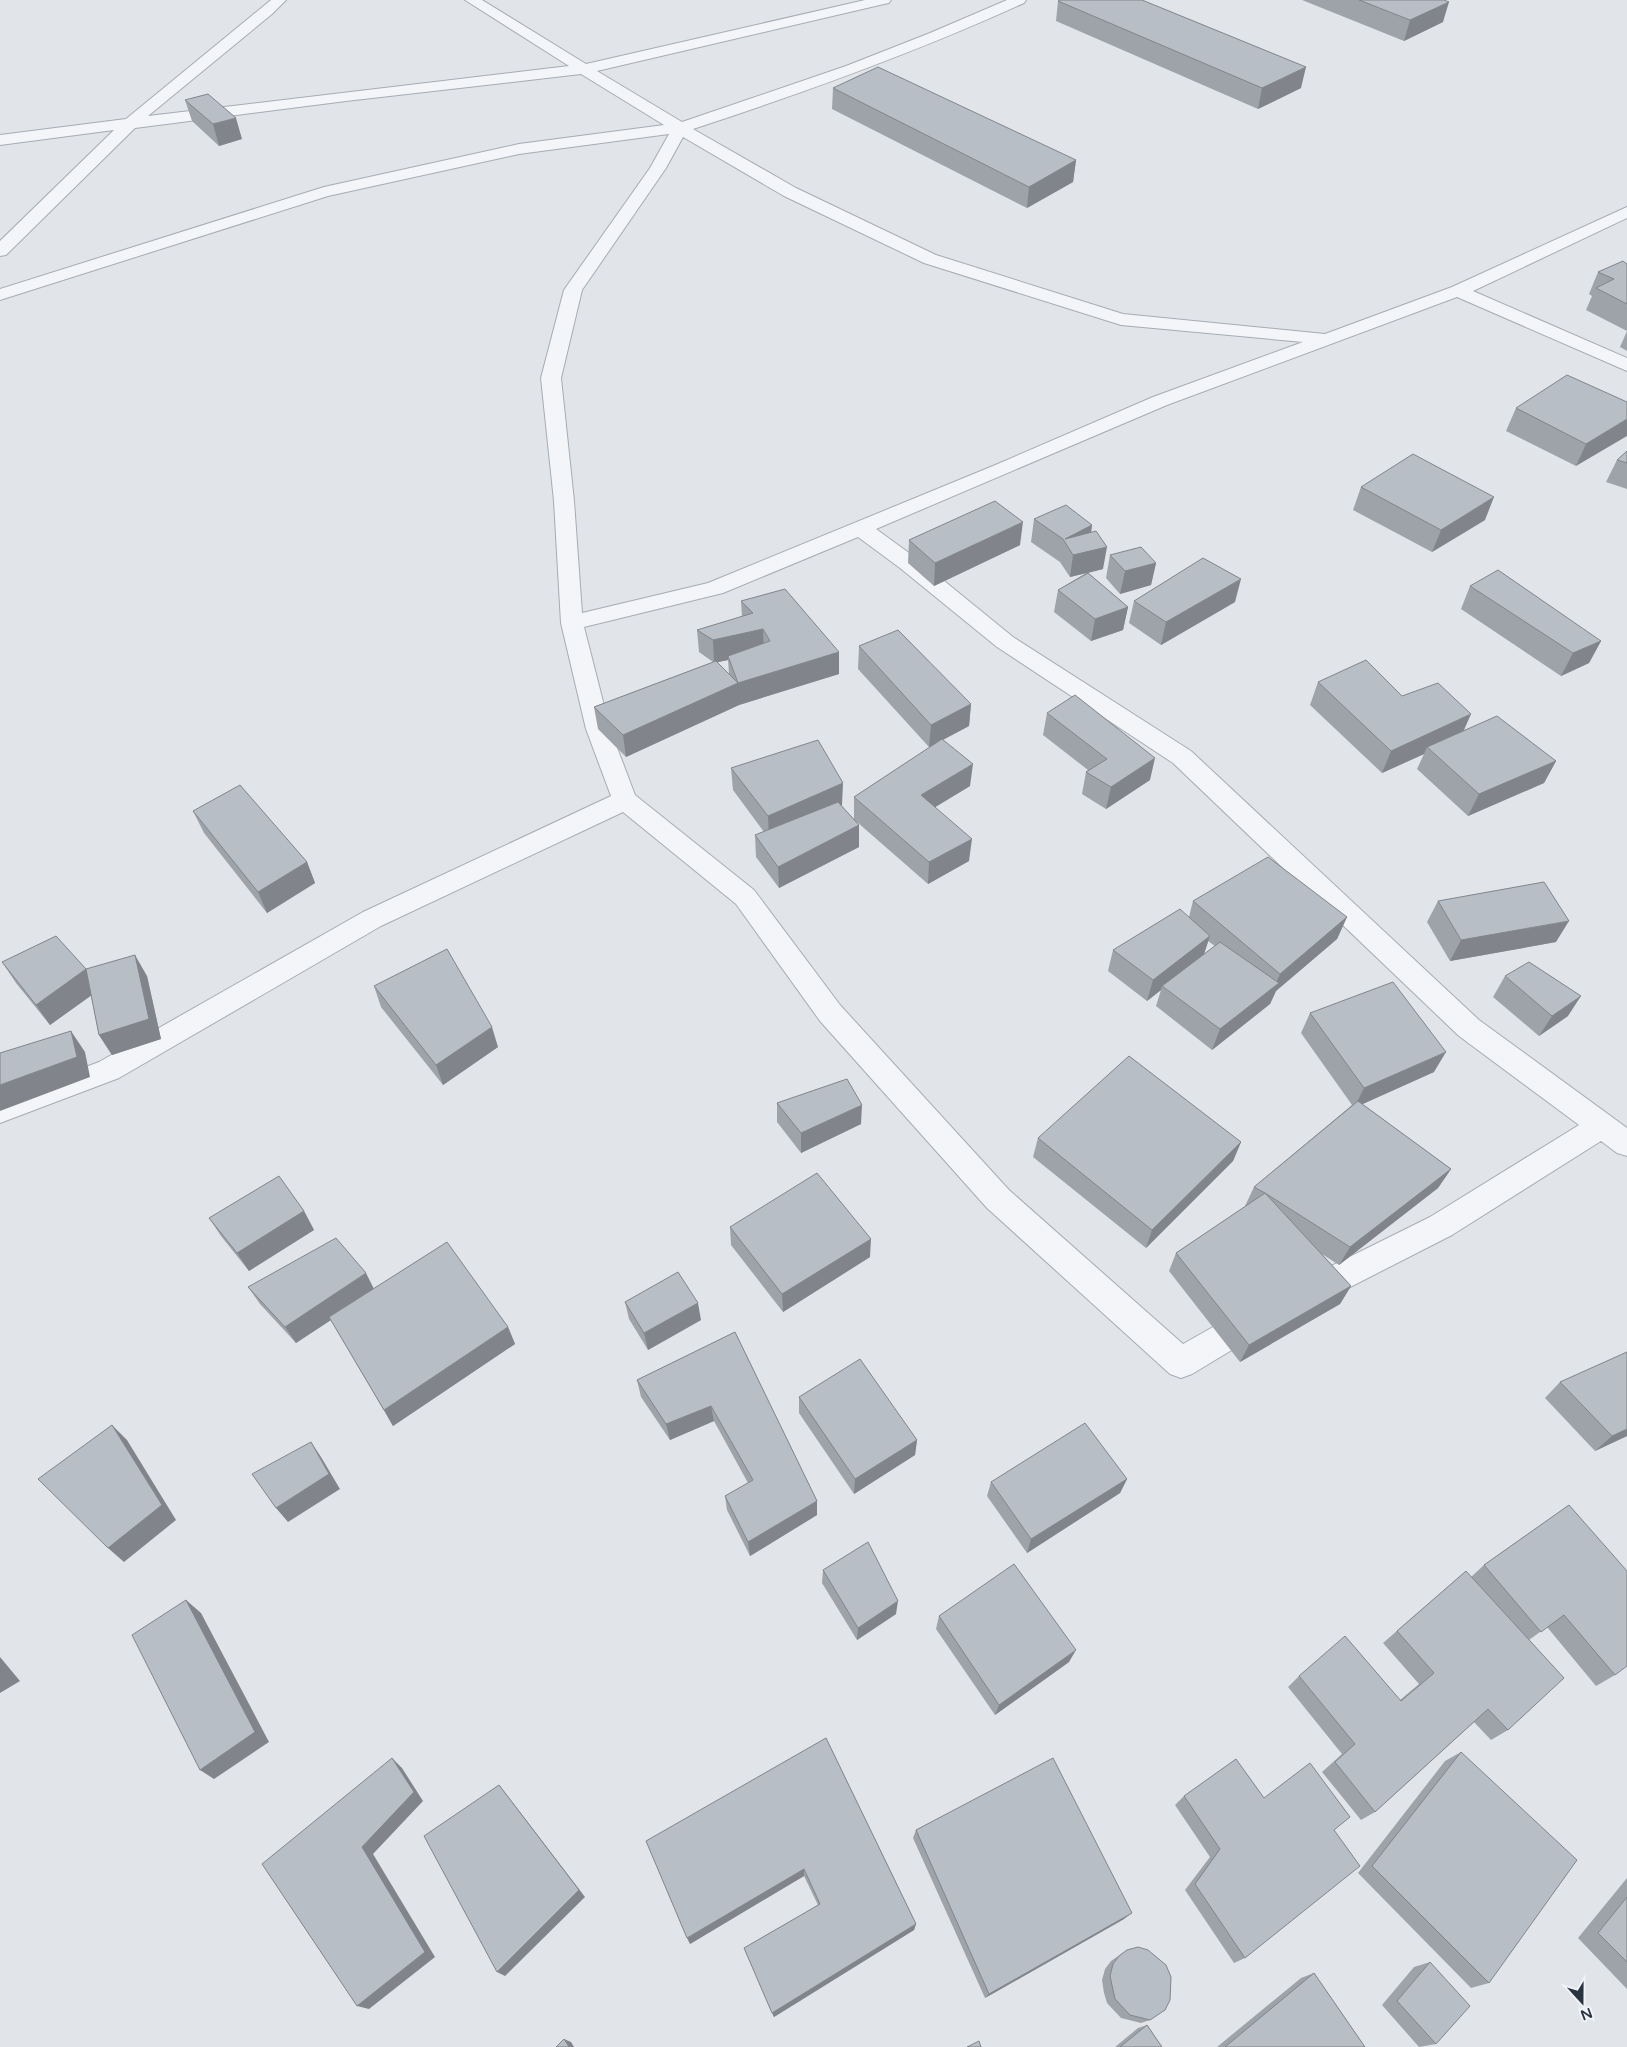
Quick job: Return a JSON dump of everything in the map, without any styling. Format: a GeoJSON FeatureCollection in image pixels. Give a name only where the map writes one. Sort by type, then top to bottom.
{"type":"FeatureCollection","features":[{"type":"Feature","properties":{"kind":"street"},"geometry":{"type":"LineString","coordinates":[[0,251],[132,122],[267,12],[279,0]]}},
{"type":"Feature","properties":{"kind":"street"},"geometry":{"type":"LineString","coordinates":[[472,0],[680,128],[790,192],[930,259],[1121,319],[1330,339]]}},
{"type":"Feature","properties":{"kind":"street"},"geometry":{"type":"LineString","coordinates":[[0,140],[132,122],[584,69],[884,0]]}},
{"type":"Feature","properties":{"kind":"street"},"geometry":{"type":"LineString","coordinates":[[0,295],[324,192],[519,149],[680,128],[791,93],[959,28],[1019,0]]}},
{"type":"Feature","properties":{"kind":"street"},"geometry":{"type":"LineString","coordinates":[[680,128],[658,168],[573,290],[551,378],[564,501],[572,623],[598,729],[625,800],[745,897],[830,1013],[998,1199],[1181,1363],[1244,1325],[1441,1226],[1602,1126]]}},
{"type":"Feature","properties":{"kind":"street"},"geometry":{"type":"LineString","coordinates":[[572,623],[715,588],[1160,400],[1458,291],[1627,212]]}},
{"type":"Feature","properties":{"kind":"street"},"geometry":{"type":"LineString","coordinates":[[1458,291],[1627,365]]}},
{"type":"Feature","properties":{"kind":"street"},"geometry":{"type":"LineString","coordinates":[[860,528],[908,563],[1005,642],[1182,757],[1470,1028],[1627,1144]]}},
{"type":"Feature","properties":{"kind":"street"},"geometry":{"type":"LineString","coordinates":[[0,1111],[109,1070],[372,919],[625,800]]}},
{"type":"Feature","properties":{"kind":"building"},"geometry":{"type":"Polygon","coordinates":[[[1142,0],[1306,67],[1262,88],[1058,1],[1142,0]]]}},
{"type":"Feature","properties":{"kind":"building"},"geometry":{"type":"Polygon","coordinates":[[[1359,0],[1444,0],[1449,2],[1410,20],[1359,0]]]}},
{"type":"Feature","properties":{"kind":"building"},"geometry":{"type":"Polygon","coordinates":[[[878,67],[1076,160],[1029,187],[833,88],[878,67]]]}},
{"type":"Feature","properties":{"kind":"building"},"geometry":{"type":"Polygon","coordinates":[[[208,94],[236,118],[213,124],[185,100],[208,94]]]}},
{"type":"Feature","properties":{"kind":"building"},"geometry":{"type":"Polygon","coordinates":[[[1623,261],[1627,264],[1627,304],[1596,288],[1614,279],[1598,272],[1623,261]]]}},
{"type":"Feature","properties":{"kind":"building"},"geometry":{"type":"Polygon","coordinates":[[[1567,375],[1627,402],[1627,419],[1586,444],[1516,408],[1567,375]]]}},
{"type":"Feature","properties":{"kind":"building"},"geometry":{"type":"Polygon","coordinates":[[[1627,451],[1627,463],[1617,460],[1627,451]]]}},
{"type":"Feature","properties":{"kind":"building"},"geometry":{"type":"Polygon","coordinates":[[[1413,454],[1494,497],[1441,530],[1361,487],[1413,454]]]}},
{"type":"Feature","properties":{"kind":"building"},"geometry":{"type":"Polygon","coordinates":[[[995,501],[1023,522],[935,563],[909,540],[995,501]]]}},
{"type":"Feature","properties":{"kind":"building"},"geometry":{"type":"Polygon","coordinates":[[[1066,505],[1092,525],[1065,539],[1096,531],[1107,547],[1073,555],[1063,539],[1034,519],[1066,505]]]}},
{"type":"Feature","properties":{"kind":"building"},"geometry":{"type":"Polygon","coordinates":[[[1141,547],[1156,563],[1125,571],[1110,555],[1141,547]]]}},
{"type":"Feature","properties":{"kind":"building"},"geometry":{"type":"Polygon","coordinates":[[[1203,558],[1241,579],[1166,622],[1134,601],[1203,558]]]}},
{"type":"Feature","properties":{"kind":"building"},"geometry":{"type":"Polygon","coordinates":[[[1498,570],[1601,641],[1573,653],[1470,586],[1498,570]]]}},
{"type":"Feature","properties":{"kind":"building"},"geometry":{"type":"Polygon","coordinates":[[[1088,573],[1128,607],[1095,619],[1058,590],[1088,573]]]}},
{"type":"Feature","properties":{"kind":"building"},"geometry":{"type":"Polygon","coordinates":[[[785,589],[839,652],[738,683],[728,656],[770,641],[763,629],[713,640],[697,630],[753,613],[741,601],[785,589]]]}},
{"type":"Feature","properties":{"kind":"building"},"geometry":{"type":"Polygon","coordinates":[[[898,630],[971,704],[931,725],[859,646],[898,630]]]}},
{"type":"Feature","properties":{"kind":"building"},"geometry":{"type":"Polygon","coordinates":[[[1366,660],[1402,696],[1438,683],[1471,714],[1391,751],[1318,682],[1366,660]]]}},
{"type":"Feature","properties":{"kind":"building"},"geometry":{"type":"Polygon","coordinates":[[[716,661],[738,683],[623,735],[594,707],[716,661]]]}},
{"type":"Feature","properties":{"kind":"building"},"geometry":{"type":"Polygon","coordinates":[[[1075,695],[1155,758],[1111,787],[1086,772],[1107,759],[1047,713],[1075,695]]]}},
{"type":"Feature","properties":{"kind":"building"},"geometry":{"type":"Polygon","coordinates":[[[1497,716],[1556,761],[1479,794],[1427,747],[1497,716]]]}},
{"type":"Feature","properties":{"kind":"building"},"geometry":{"type":"Polygon","coordinates":[[[942,739],[973,764],[921,795],[972,839],[929,862],[854,797],[942,739]]]}},
{"type":"Feature","properties":{"kind":"building"},"geometry":{"type":"Polygon","coordinates":[[[818,740],[843,783],[768,816],[731,768],[818,740]]]}},
{"type":"Feature","properties":{"kind":"building"},"geometry":{"type":"Polygon","coordinates":[[[240,785],[307,862],[258,892],[193,811],[240,785]]]}},
{"type":"Feature","properties":{"kind":"building"},"geometry":{"type":"Polygon","coordinates":[[[838,802],[859,825],[778,867],[755,835],[838,802]]]}},
{"type":"Feature","properties":{"kind":"building"},"geometry":{"type":"Polygon","coordinates":[[[1268,857],[1347,917],[1280,974],[1193,901],[1268,857]]]}},
{"type":"Feature","properties":{"kind":"building"},"geometry":{"type":"Polygon","coordinates":[[[1544,882],[1569,921],[1461,940],[1438,901],[1544,882]]]}},
{"type":"Feature","properties":{"kind":"building"},"geometry":{"type":"Polygon","coordinates":[[[1180,909],[1210,936],[1153,980],[1113,950],[1180,909]]]}},
{"type":"Feature","properties":{"kind":"building"},"geometry":{"type":"Polygon","coordinates":[[[56,936],[86,969],[36,1005],[2,962],[56,936]]]}},
{"type":"Feature","properties":{"kind":"building"},"geometry":{"type":"Polygon","coordinates":[[[1220,942],[1279,983],[1220,1029],[1162,986],[1220,942]]]}},
{"type":"Feature","properties":{"kind":"building"},"geometry":{"type":"Polygon","coordinates":[[[447,949],[492,1027],[436,1065],[374,986],[447,949]]]}},
{"type":"Feature","properties":{"kind":"building"},"geometry":{"type":"Polygon","coordinates":[[[135,955],[149,1019],[99,1035],[86,969],[135,955]]]}},
{"type":"Feature","properties":{"kind":"building"},"geometry":{"type":"Polygon","coordinates":[[[1529,962],[1581,996],[1552,1016],[1505,976],[1529,962]]]}},
{"type":"Feature","properties":{"kind":"building"},"geometry":{"type":"Polygon","coordinates":[[[1393,982],[1446,1052],[1364,1088],[1310,1013],[1393,982]]]}},
{"type":"Feature","properties":{"kind":"building"},"geometry":{"type":"Polygon","coordinates":[[[71,1031],[77,1057],[0,1085],[0,1053],[71,1031]]]}},
{"type":"Feature","properties":{"kind":"building"},"geometry":{"type":"Polygon","coordinates":[[[1129,1056],[1241,1142],[1152,1230],[1038,1138],[1129,1056]]]}},
{"type":"Feature","properties":{"kind":"building"},"geometry":{"type":"Polygon","coordinates":[[[847,1079],[862,1105],[801,1133],[777,1103],[847,1079]]]}},
{"type":"Feature","properties":{"kind":"building"},"geometry":{"type":"Polygon","coordinates":[[[1358,1101],[1451,1169],[1350,1247],[1254,1187],[1358,1101]]]}},
{"type":"Feature","properties":{"kind":"building"},"geometry":{"type":"Polygon","coordinates":[[[817,1173],[871,1239],[782,1294],[730,1227],[817,1173]]]}},
{"type":"Feature","properties":{"kind":"building"},"geometry":{"type":"Polygon","coordinates":[[[279,1176],[304,1211],[237,1253],[209,1218],[279,1176]]]}},
{"type":"Feature","properties":{"kind":"building"},"geometry":{"type":"Polygon","coordinates":[[[1265,1193],[1351,1286],[1249,1345],[1176,1253],[1265,1193]]]}},
{"type":"Feature","properties":{"kind":"building"},"geometry":{"type":"Polygon","coordinates":[[[336,1238],[366,1273],[285,1327],[248,1287],[336,1238]]]}},
{"type":"Feature","properties":{"kind":"building"},"geometry":{"type":"Polygon","coordinates":[[[447,1242],[508,1327],[384,1410],[329,1317],[447,1242]]]}},
{"type":"Feature","properties":{"kind":"building"},"geometry":{"type":"Polygon","coordinates":[[[678,1272],[698,1303],[644,1333],[625,1302],[678,1272]]]}},
{"type":"Feature","properties":{"kind":"building"},"geometry":{"type":"Polygon","coordinates":[[[735,1332],[817,1501],[748,1542],[725,1496],[753,1480],[711,1406],[666,1424],[637,1380],[735,1332]]]}},
{"type":"Feature","properties":{"kind":"building"},"geometry":{"type":"Polygon","coordinates":[[[1627,1352],[1627,1429],[1612,1436],[1560,1382],[1627,1352]]]}},
{"type":"Feature","properties":{"kind":"building"},"geometry":{"type":"Polygon","coordinates":[[[860,1359],[917,1440],[855,1479],[799,1397],[860,1359]]]}},
{"type":"Feature","properties":{"kind":"building"},"geometry":{"type":"Polygon","coordinates":[[[1085,1423],[1127,1479],[1031,1539],[991,1482],[1085,1423]]]}},
{"type":"Feature","properties":{"kind":"building"},"geometry":{"type":"Polygon","coordinates":[[[112,1425],[162,1505],[108,1548],[38,1479],[112,1425]]]}},
{"type":"Feature","properties":{"kind":"building"},"geometry":{"type":"Polygon","coordinates":[[[311,1442],[329,1474],[276,1508],[252,1474],[311,1442]]]}},
{"type":"Feature","properties":{"kind":"building"},"geometry":{"type":"Polygon","coordinates":[[[1569,1505],[1627,1571],[1627,1666],[1615,1675],[1564,1615],[1541,1632],[1484,1565],[1569,1505]]]}},
{"type":"Feature","properties":{"kind":"building"},"geometry":{"type":"Polygon","coordinates":[[[868,1542],[898,1601],[858,1628],[823,1570],[868,1542]]]}},
{"type":"Feature","properties":{"kind":"building"},"geometry":{"type":"Polygon","coordinates":[[[1014,1564],[1076,1650],[999,1705],[939,1616],[1014,1564]]]}},
{"type":"Feature","properties":{"kind":"building"},"geometry":{"type":"Polygon","coordinates":[[[1466,1571],[1564,1678],[1508,1730],[1488,1709],[1375,1812],[1335,1762],[1355,1744],[1299,1676],[1345,1636],[1401,1701],[1434,1673],[1397,1631],[1466,1571]]]}},
{"type":"Feature","properties":{"kind":"building"},"geometry":{"type":"Polygon","coordinates":[[[186,1600],[255,1732],[200,1770],[132,1635],[186,1600]]]}},
{"type":"Feature","properties":{"kind":"building"},"geometry":{"type":"Polygon","coordinates":[[[826,1738],[916,1924],[772,2013],[744,1948],[820,1904],[804,1869],[687,1938],[646,1841],[826,1738]]]}},
{"type":"Feature","properties":{"kind":"building"},"geometry":{"type":"Polygon","coordinates":[[[1461,1752],[1577,1860],[1489,1983],[1372,1866],[1461,1752]]]}},
{"type":"Feature","properties":{"kind":"building"},"geometry":{"type":"Polygon","coordinates":[[[392,1758],[414,1792],[362,1847],[425,1952],[357,2006],[262,1864],[392,1758]]]}},
{"type":"Feature","properties":{"kind":"building"},"geometry":{"type":"Polygon","coordinates":[[[1053,1758],[1132,1913],[989,1994],[916,1830],[1053,1758]]]}},
{"type":"Feature","properties":{"kind":"building"},"geometry":{"type":"Polygon","coordinates":[[[1236,1759],[1264,1798],[1310,1763],[1350,1817],[1334,1830],[1360,1866],[1245,1958],[1195,1884],[1220,1849],[1184,1796],[1236,1759]]]}},
{"type":"Feature","properties":{"kind":"building"},"geometry":{"type":"Polygon","coordinates":[[[499,1785],[579,1890],[497,1972],[424,1836],[499,1785]]]}},
{"type":"Feature","properties":{"kind":"building"},"geometry":{"type":"Polygon","coordinates":[[[1627,1897],[1627,1962],[1598,1933],[1627,1897]]]}},
{"type":"Feature","properties":{"kind":"building"},"geometry":{"type":"Polygon","coordinates":[[[1138,1947],[1148,1950],[1166,1965],[1171,1977],[1170,2000],[1165,2010],[1150,2020],[1130,2015],[1115,1999],[1110,1976],[1113,1964],[1119,1956],[1127,1950],[1138,1947]]]}},
{"type":"Feature","properties":{"kind":"building"},"geometry":{"type":"Polygon","coordinates":[[[1430,1962],[1470,2006],[1436,2044],[1397,2001],[1430,1962]]]}},
{"type":"Feature","properties":{"kind":"building"},"geometry":{"type":"Polygon","coordinates":[[[1314,1973],[1365,2047],[1225,2047],[1314,1973]]]}},
{"type":"Feature","properties":{"kind":"building"},"geometry":{"type":"Polygon","coordinates":[[[1147,2025],[1162,2047],[1120,2047],[1147,2025]]]}},
{"type":"Feature","properties":{"kind":"building"},"geometry":{"type":"Polygon","coordinates":[[[564,2039],[569,2047],[556,2047],[564,2039]]]}},
{"type":"Feature","properties":{"kind":"building"},"geometry":{"type":"Polygon","coordinates":[[[979,2041],[981,2047],[967,2047],[979,2041]]]}}]}
